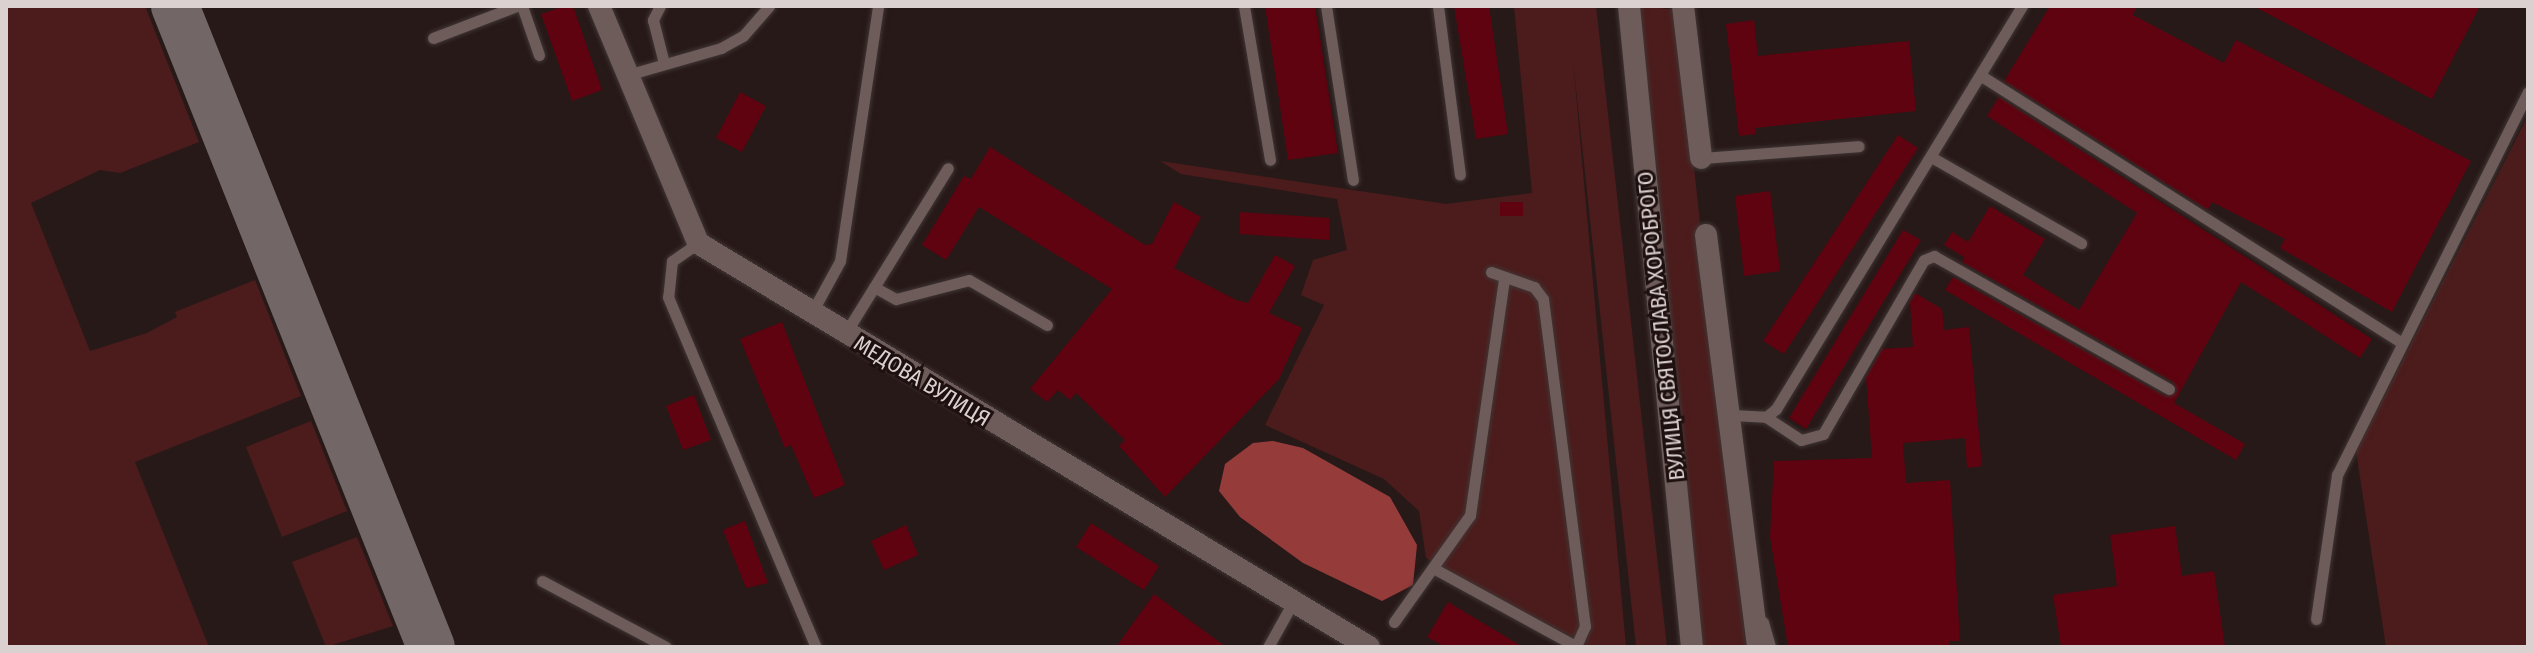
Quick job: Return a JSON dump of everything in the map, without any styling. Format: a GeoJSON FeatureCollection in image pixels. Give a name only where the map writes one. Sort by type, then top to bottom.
{"type":"FeatureCollection","features":[{"type":"Feature","properties":{"kind":"street"},"geometry":{"type":"LineString","coordinates":[[599,6],[698,243]]}},
{"type":"Feature","properties":{"kind":"street","name":"ВУЛИЦЯ СВЯТОСЛАВА ХОРОБРОГО"},"geometry":{"type":"LineString","coordinates":[[1629,6],[1692,647]]}},
{"type":"Feature","properties":{"kind":"street"},"geometry":{"type":"LineString","coordinates":[[1683,6],[1701,158]]}},
{"type":"Feature","properties":{"kind":"street"},"geometry":{"type":"LineString","coordinates":[[1706,235],[1758,647]]}},
{"type":"Feature","properties":{"kind":"street","name":"МЕДОВА ВУЛИЦЯ"},"geometry":{"type":"LineString","coordinates":[[698,243],[845,335],[1369,647]]}},
{"type":"Feature","properties":{"kind":"lane"},"geometry":{"type":"LineString","coordinates":[[433,38],[520,6],[539,55]]}},
{"type":"Feature","properties":{"kind":"lane"},"geometry":{"type":"LineString","coordinates":[[660,6],[653,20],[664,63]]}},
{"type":"Feature","properties":{"kind":"lane"},"geometry":{"type":"LineString","coordinates":[[627,75],[732,42],[769,6]]}},
{"type":"Feature","properties":{"kind":"lane"},"geometry":{"type":"LineString","coordinates":[[811,314],[840,261],[878,6]]}},
{"type":"Feature","properties":{"kind":"lane"},"geometry":{"type":"LineString","coordinates":[[1244,6],[1270,160]]}},
{"type":"Feature","properties":{"kind":"lane"},"geometry":{"type":"LineString","coordinates":[[1326,6],[1353,180]]}},
{"type":"Feature","properties":{"kind":"lane"},"geometry":{"type":"LineString","coordinates":[[1438,6],[1460,175]]}},
{"type":"Feature","properties":{"kind":"lane"},"geometry":{"type":"LineString","coordinates":[[1766,417],[1820,346],[1983,77],[2022,6]]}},
{"type":"Feature","properties":{"kind":"lane"},"geometry":{"type":"LineString","coordinates":[[1983,77],[2399,341]]}},
{"type":"Feature","properties":{"kind":"lane"},"geometry":{"type":"LineString","coordinates":[[2316,619],[2337,475],[2399,341],[2528,92]]}},
{"type":"Feature","properties":{"kind":"lane"},"geometry":{"type":"LineString","coordinates":[[1701,158],[1859,146]]}},
{"type":"Feature","properties":{"kind":"lane"},"geometry":{"type":"LineString","coordinates":[[1933,158],[2081,243]]}},
{"type":"Feature","properties":{"kind":"lane"},"geometry":{"type":"LineString","coordinates":[[845,335],[948,168]]}},
{"type":"Feature","properties":{"kind":"lane"},"geometry":{"type":"LineString","coordinates":[[698,243],[672,261],[668,297],[816,647]]}},
{"type":"Feature","properties":{"kind":"lane"},"geometry":{"type":"LineString","coordinates":[[1731,415],[1766,417],[1801,440],[1823,434],[1924,260],[1934,256],[2169,389]]}},
{"type":"Feature","properties":{"kind":"lane"},"geometry":{"type":"LineString","coordinates":[[1433,568],[1576,646],[1585,626],[1543,299],[1534,287],[1504,280],[1491,272]]}},
{"type":"Feature","properties":{"kind":"lane"},"geometry":{"type":"LineString","coordinates":[[874,287],[896,299],[969,280],[1047,325]]}},
{"type":"Feature","properties":{"kind":"lane"},"geometry":{"type":"LineString","coordinates":[[1394,622],[1470,515],[1504,280]]}},
{"type":"Feature","properties":{"kind":"lane"},"geometry":{"type":"LineString","coordinates":[[542,581],[666,647]]}},
{"type":"Feature","properties":{"kind":"lane"},"geometry":{"type":"LineString","coordinates":[[1751,588],[1770,647]]}},
{"type":"Feature","properties":{"kind":"lane"},"geometry":{"type":"LineString","coordinates":[[1268,647],[1293,602]]}},
{"type":"Feature","properties":{"kind":"shaded area"},"geometry":{"type":"Polygon","coordinates":[[[6,6],[145,6],[199,142],[120,173],[100,170],[31,203],[90,351],[147,333],[177,317],[175,312],[255,280],[301,396],[135,462],[209,647],[6,647],[6,6]]]}},
{"type":"Feature","properties":{"kind":"shaded area"},"geometry":{"type":"Polygon","coordinates":[[[1514,6],[1596,6],[1667,647],[1636,647],[1573,61],[1626,647],[1590,647],[1426,558],[1419,511],[1384,479],[1265,425],[1324,305],[1301,295],[1313,260],[1347,250],[1337,199],[1181,174],[1160,161],[1446,204],[1532,193],[1514,6]]]}},
{"type":"Feature","properties":{"kind":"shaded area"},"geometry":{"type":"Polygon","coordinates":[[[1639,6],[1677,10],[1746,647],[1702,647],[1639,6]]]}},
{"type":"Feature","properties":{"kind":"shaded area"},"geometry":{"type":"Polygon","coordinates":[[[2528,116],[2528,647],[2386,647],[2356,451],[2528,116]]]}},
{"type":"Feature","properties":{"kind":"shaded area"},"geometry":{"type":"Polygon","coordinates":[[[311,421],[347,511],[282,537],[246,447],[311,421]]]}},
{"type":"Feature","properties":{"kind":"shaded area"},"geometry":{"type":"Polygon","coordinates":[[[1273,441],[1303,448],[1390,497],[1417,545],[1413,585],[1382,601],[1303,563],[1240,517],[1219,491],[1225,464],[1253,443],[1273,441]]]}},
{"type":"Feature","properties":{"kind":"shaded area"},"geometry":{"type":"Polygon","coordinates":[[[357,537],[393,626],[326,647],[292,562],[357,537]]]}},
{"type":"Feature","properties":{"kind":"building"},"geometry":{"type":"Polygon","coordinates":[[[573,6],[602,90],[572,101],[541,14],[573,6]]]}},
{"type":"Feature","properties":{"kind":"building"},"geometry":{"type":"Polygon","coordinates":[[[1265,6],[1315,6],[1338,153],[1288,160],[1265,6]]]}},
{"type":"Feature","properties":{"kind":"building"},"geometry":{"type":"Polygon","coordinates":[[[1454,6],[1489,6],[1508,134],[1476,139],[1454,6]]]}},
{"type":"Feature","properties":{"kind":"building"},"geometry":{"type":"Polygon","coordinates":[[[2050,6],[2137,6],[2133,15],[2224,63],[2236,40],[2471,161],[2392,312],[2280,248],[2285,239],[2212,202],[2208,210],[2004,81],[2050,6]]]}},
{"type":"Feature","properties":{"kind":"building"},"geometry":{"type":"Polygon","coordinates":[[[2253,6],[2480,6],[2432,99],[2253,6]]]}},
{"type":"Feature","properties":{"kind":"building"},"geometry":{"type":"Polygon","coordinates":[[[1754,20],[1758,56],[1909,41],[1916,111],[1755,128],[1756,134],[1739,136],[1726,24],[1754,20]]]}},
{"type":"Feature","properties":{"kind":"building"},"geometry":{"type":"Polygon","coordinates":[[[740,92],[766,106],[742,152],[716,138],[740,92]]]}},
{"type":"Feature","properties":{"kind":"building"},"geometry":{"type":"Polygon","coordinates":[[[1999,97],[2372,339],[2360,358],[2241,282],[2174,403],[2245,444],[2236,460],[1945,290],[1953,277],[2165,396],[2177,392],[2173,382],[1962,262],[1964,257],[1944,245],[1952,232],[1968,242],[1990,206],[2045,239],[2023,275],[2079,310],[2137,213],[1987,116],[1999,97]]]}},
{"type":"Feature","properties":{"kind":"building"},"geometry":{"type":"Polygon","coordinates":[[[1898,135],[1918,148],[1784,354],[1763,341],[1898,135]]]}},
{"type":"Feature","properties":{"kind":"building"},"geometry":{"type":"Polygon","coordinates":[[[990,147],[1145,245],[1152,244],[1174,202],[1201,217],[1174,268],[1236,300],[1248,303],[1275,255],[1295,266],[1269,313],[1302,328],[1279,379],[1165,497],[1119,446],[1125,440],[1076,393],[1070,400],[1058,390],[1047,402],[1030,389],[1112,289],[979,207],[946,260],[922,245],[964,176],[971,179],[990,147]]]}},
{"type":"Feature","properties":{"kind":"building"},"geometry":{"type":"Polygon","coordinates":[[[1770,191],[1780,271],[1744,276],[1735,196],[1770,191]]]}},
{"type":"Feature","properties":{"kind":"building"},"geometry":{"type":"Polygon","coordinates":[[[1500,202],[1523,202],[1523,216],[1500,216],[1500,202]]]}},
{"type":"Feature","properties":{"kind":"building"},"geometry":{"type":"Polygon","coordinates":[[[1240,212],[1330,218],[1329,240],[1239,234],[1240,212]]]}},
{"type":"Feature","properties":{"kind":"building"},"geometry":{"type":"Polygon","coordinates":[[[1903,230],[1921,240],[1806,429],[1789,418],[1903,230]]]}},
{"type":"Feature","properties":{"kind":"building"},"geometry":{"type":"Polygon","coordinates":[[[1915,293],[1942,309],[1944,330],[1969,327],[1982,466],[1967,468],[1965,438],[1903,443],[1906,483],[1950,480],[1960,641],[1949,641],[1950,647],[1788,647],[1770,537],[1774,461],[1872,458],[1866,377],[1882,349],[1913,347],[1910,302],[1915,293]]]}},
{"type":"Feature","properties":{"kind":"building"},"geometry":{"type":"Polygon","coordinates":[[[782,322],[845,485],[814,498],[791,445],[785,448],[740,339],[782,322]]]}},
{"type":"Feature","properties":{"kind":"building"},"geometry":{"type":"Polygon","coordinates":[[[694,395],[711,440],[683,450],[666,406],[694,395]]]}},
{"type":"Feature","properties":{"kind":"building"},"geometry":{"type":"Polygon","coordinates":[[[745,521],[768,583],[746,588],[723,530],[745,521]]]}},
{"type":"Feature","properties":{"kind":"building"},"geometry":{"type":"Polygon","coordinates":[[[1091,523],[1159,566],[1144,590],[1076,547],[1091,523]]]}},
{"type":"Feature","properties":{"kind":"building"},"geometry":{"type":"Polygon","coordinates":[[[906,525],[918,555],[884,570],[871,541],[906,525]]]}},
{"type":"Feature","properties":{"kind":"building"},"geometry":{"type":"Polygon","coordinates":[[[2175,526],[2182,576],[2214,571],[2225,647],[2061,647],[2053,595],[2117,586],[2110,535],[2175,526]]]}},
{"type":"Feature","properties":{"kind":"building"},"geometry":{"type":"Polygon","coordinates":[[[1154,594],[1226,647],[1116,647],[1154,594]]]}},
{"type":"Feature","properties":{"kind":"building"},"geometry":{"type":"Polygon","coordinates":[[[1448,602],[1523,647],[1445,647],[1427,637],[1448,602]]]}},
{"type":"Feature","properties":{"kind":"taxiway"},"geometry":{"type":"LineString","coordinates":[[175,6],[431,647]]}}]}
